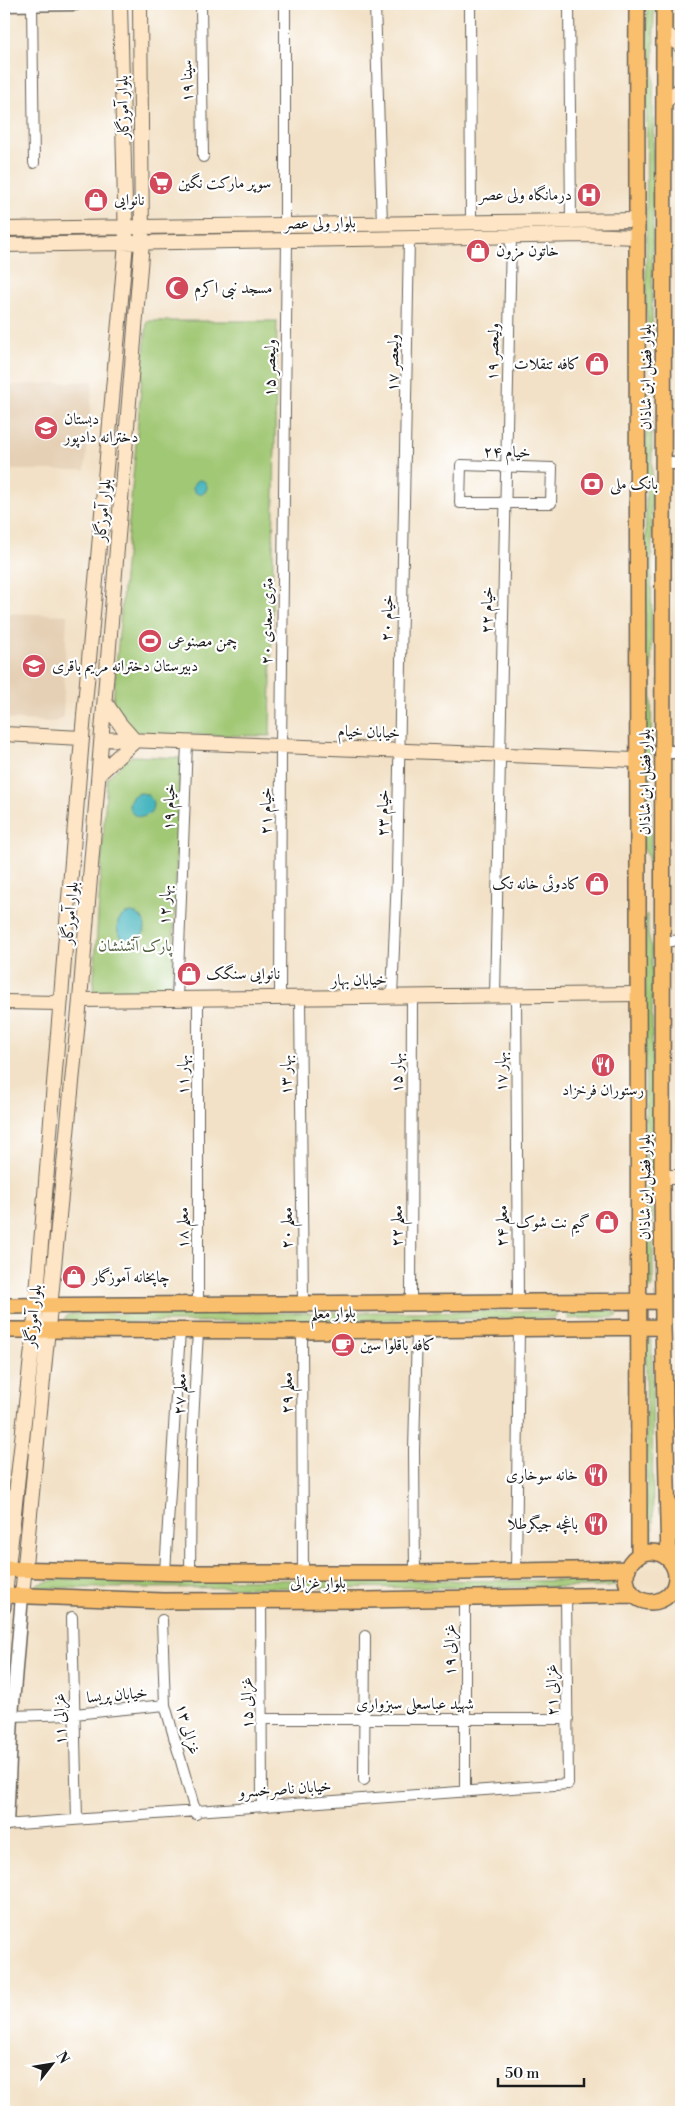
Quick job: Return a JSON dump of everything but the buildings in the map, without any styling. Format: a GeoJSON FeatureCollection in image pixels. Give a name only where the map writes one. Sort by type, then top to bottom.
{"type":"FeatureCollection","features":[{"type":"Feature","properties":{"kind":"main road","name":"بلوار آموزگار"},"geometry":{"type":"LineString","coordinates":[[4,1600],[34,1330],[70,872],[126,243],[120,4]]}},
{"type":"Feature","properties":{"kind":"main road","name":"بلوار آموزگار"},"geometry":{"type":"LineString","coordinates":[[22,1596],[52,1306],[80,1000],[142,243],[140,4]]}},
{"type":"Feature","properties":{"kind":"main road","name":"بلوار فضل ابن شاذان"},"geometry":{"type":"LineString","coordinates":[[637,4],[635,760],[638,994],[639,1556]]}},
{"type":"Feature","properties":{"kind":"main road","name":"بلوار فضل ابن شاذان"},"geometry":{"type":"LineString","coordinates":[[664,4],[662,1176],[666,1491],[674,1563]]}},
{"type":"Feature","properties":{"kind":"main road"},"geometry":{"type":"LineString","coordinates":[[663,31],[681,46]]}},
{"type":"Feature","properties":{"kind":"main road"},"geometry":{"type":"LineString","coordinates":[[664,102],[681,90]]}},
{"type":"Feature","properties":{"kind":"main road"},"geometry":{"type":"LineString","coordinates":[[124,171],[141,171]]}},
{"type":"Feature","properties":{"kind":"main road","name":"بلوار ولی عصر"},"geometry":{"type":"LineString","coordinates":[[4,229],[636,220]]}},
{"type":"Feature","properties":{"kind":"main road"},"geometry":{"type":"LineString","coordinates":[[585,221],[586,236]]}},
{"type":"Feature","properties":{"kind":"main road","name":"بلوار ولی عصر"},"geometry":{"type":"LineString","coordinates":[[4,245],[586,236],[636,237]]}},
{"type":"Feature","properties":{"kind":"main road"},"geometry":{"type":"LineString","coordinates":[[637,359],[664,358]]}},
{"type":"Feature","properties":{"kind":"main road"},"geometry":{"type":"LineString","coordinates":[[104,486],[122,488]]}},
{"type":"Feature","properties":{"kind":"main road"},"geometry":{"type":"LineString","coordinates":[[99,774],[135,740],[120,724],[105,702]]}},
{"type":"Feature","properties":{"kind":"main road"},"geometry":{"type":"LineString","coordinates":[[4,734],[82,738]]}},
{"type":"Feature","properties":{"kind":"main road","name":"خیابان خیام"},"geometry":{"type":"LineString","coordinates":[[102,739],[635,760]]}},
{"type":"Feature","properties":{"kind":"main road"},"geometry":{"type":"LineString","coordinates":[[70,872],[90,875]]}},
{"type":"Feature","properties":{"kind":"main road"},"geometry":{"type":"LineString","coordinates":[[637,892],[662,889]]}},
{"type":"Feature","properties":{"kind":"main road","name":"خیابان بهار"},"geometry":{"type":"LineString","coordinates":[[80,1000],[638,994]]}},
{"type":"Feature","properties":{"kind":"main road"},"geometry":{"type":"LineString","coordinates":[[4,1002],[60,1003]]}},
{"type":"Feature","properties":{"kind":"main road"},"geometry":{"type":"LineString","coordinates":[[662,1176],[681,1177]]}},
{"type":"Feature","properties":{"kind":"main road","name":"بلوار معلم"},"geometry":{"type":"LineString","coordinates":[[4,1306],[663,1301]]}},
{"type":"Feature","properties":{"kind":"main road"},"geometry":{"type":"LineString","coordinates":[[561,1328],[562,1302]]}},
{"type":"Feature","properties":{"kind":"main road","name":"بلوار معلم"},"geometry":{"type":"LineString","coordinates":[[4,1330],[302,1331],[663,1327]]}},
{"type":"Feature","properties":{"kind":"main road"},"geometry":{"type":"LineString","coordinates":[[666,1491],[677,1525],[681,1531]]}},
{"type":"Feature","properties":{"kind":"main road"},"geometry":{"type":"LineString","coordinates":[[654,1553],[674,1563],[678,1587],[668,1596],[660,1601],[651,1603],[641,1601],[633,1595],[626,1580],[628,1569],[633,1560],[639,1556],[654,1553]]}},
{"type":"Feature","properties":{"kind":"main road","name":"بلوار غزالی"},"geometry":{"type":"LineString","coordinates":[[6,1569],[190,1573],[415,1573],[628,1569]]}},
{"type":"Feature","properties":{"kind":"main road","name":"بلوار غزالی"},"geometry":{"type":"LineString","coordinates":[[4,1600],[22,1596],[163,1601],[465,1599],[633,1595]]}},
{"type":"Feature","properties":{"kind":"street"},"geometry":{"type":"LineString","coordinates":[[32,4],[34,163]]}},
{"type":"Feature","properties":{"kind":"street"},"geometry":{"type":"LineString","coordinates":[[4,5],[75,4]]}},
{"type":"Feature","properties":{"kind":"street","name":"سینا ۱۹"},"geometry":{"type":"LineString","coordinates":[[201,4],[203,157]]}},
{"type":"Feature","properties":{"kind":"street"},"geometry":{"type":"LineString","coordinates":[[285,4],[285,225]]}},
{"type":"Feature","properties":{"kind":"street"},"geometry":{"type":"LineString","coordinates":[[375,4],[380,112],[382,224]]}},
{"type":"Feature","properties":{"kind":"street"},"geometry":{"type":"LineString","coordinates":[[470,4],[472,222]]}},
{"type":"Feature","properties":{"kind":"street"},"geometry":{"type":"LineString","coordinates":[[569,4],[571,221]]}},
{"type":"Feature","properties":{"kind":"street","name":"ولیعصر ۱۹"},"geometry":{"type":"LineString","coordinates":[[505,467],[511,238]]}},
{"type":"Feature","properties":{"kind":"street","name":"ولیعصر ۱۷"},"geometry":{"type":"LineString","coordinates":[[406,486],[409,239]]}},
{"type":"Feature","properties":{"kind":"street","name":"ولیعصر ۱۵"},"geometry":{"type":"LineString","coordinates":[[283,495],[287,241]]}},
{"type":"Feature","properties":{"kind":"street"},"geometry":{"type":"LineString","coordinates":[[664,463],[681,463]]}},
{"type":"Feature","properties":{"kind":"street","name":"خیام ۲۴"},"geometry":{"type":"LineString","coordinates":[[461,466],[505,467],[552,468],[551,503],[460,503],[461,466]]}},
{"type":"Feature","properties":{"kind":"street","name":"خیام ۲۲"},"geometry":{"type":"LineString","coordinates":[[496,996],[505,467]]}},
{"type":"Feature","properties":{"kind":"street","name":"خیام ۲۰"},"geometry":{"type":"LineString","coordinates":[[398,751],[406,486]]}},
{"type":"Feature","properties":{"kind":"street","name":"۲۰ متری سعدی"},"geometry":{"type":"LineString","coordinates":[[281,746],[283,495]]}},
{"type":"Feature","properties":{"kind":"street","name":"خیام ۱۹"},"geometry":{"type":"LineString","coordinates":[[182,872],[187,743]]}},
{"type":"Feature","properties":{"kind":"street","name":"خیام ۲۱"},"geometry":{"type":"LineString","coordinates":[[280,998],[281,746]]}},
{"type":"Feature","properties":{"kind":"street","name":"خیام ۲۳"},"geometry":{"type":"LineString","coordinates":[[392,997],[397,875],[398,751]]}},
{"type":"Feature","properties":{"kind":"street"},"geometry":{"type":"LineString","coordinates":[[662,752],[681,752]]}},
{"type":"Feature","properties":{"kind":"street","name":"بهار ۱۲"},"geometry":{"type":"LineString","coordinates":[[177,999],[182,872]]}},
{"type":"Feature","properties":{"kind":"street"},"geometry":{"type":"LineString","coordinates":[[662,942],[681,940]]}},
{"type":"Feature","properties":{"kind":"street","name":"بهار ۱۷"},"geometry":{"type":"LineString","coordinates":[[516,996],[517,1149]]}},
{"type":"Feature","properties":{"kind":"street","name":"بهار ۱۵"},"geometry":{"type":"LineString","coordinates":[[412,997],[412,1150]]}},
{"type":"Feature","properties":{"kind":"street","name":"بهار ۱۳"},"geometry":{"type":"LineString","coordinates":[[300,998],[302,1151]]}},
{"type":"Feature","properties":{"kind":"street","name":"بهار ۱۱"},"geometry":{"type":"LineString","coordinates":[[198,999],[198,1151]]}},
{"type":"Feature","properties":{"kind":"street","name":"معلم ۲۴"},"geometry":{"type":"LineString","coordinates":[[517,1149],[518,1302]]}},
{"type":"Feature","properties":{"kind":"street","name":"معلم ۲۲"},"geometry":{"type":"LineString","coordinates":[[412,1150],[412,1303]]}},
{"type":"Feature","properties":{"kind":"street","name":"معلم ۱۸"},"geometry":{"type":"LineString","coordinates":[[198,1151],[198,1304]]}},
{"type":"Feature","properties":{"kind":"street","name":"معلم ۲۰"},"geometry":{"type":"LineString","coordinates":[[302,1151],[303,1304]]}},
{"type":"Feature","properties":{"kind":"street"},"geometry":{"type":"LineString","coordinates":[[415,1573],[414,1451],[417,1329]]}},
{"type":"Feature","properties":{"kind":"street"},"geometry":{"type":"LineString","coordinates":[[516,1571],[519,1329]]}},
{"type":"Feature","properties":{"kind":"street","name":"معلم ۲۷"},"geometry":{"type":"LineString","coordinates":[[165,1572],[180,1331]]}},
{"type":"Feature","properties":{"kind":"street","name":"معلم ۲۷"},"geometry":{"type":"LineString","coordinates":[[190,1573],[191,1459],[198,1331]]}},
{"type":"Feature","properties":{"kind":"street","name":"معلم ۲۹"},"geometry":{"type":"LineString","coordinates":[[302,1331],[303,1573]]}},
{"type":"Feature","properties":{"kind":"street","name":"بلوار آموزگار"},"geometry":{"type":"LineString","coordinates":[[5,1824],[22,1596]]}},
{"type":"Feature","properties":{"kind":"street","name":"غزالی ۲۱"},"geometry":{"type":"LineString","coordinates":[[566,1596],[568,1784]]}},
{"type":"Feature","properties":{"kind":"street","name":"غزالی ۱۹"},"geometry":{"type":"LineString","coordinates":[[465,1599],[465,1791]]}},
{"type":"Feature","properties":{"kind":"street","name":"غزالی ۱۵"},"geometry":{"type":"LineString","coordinates":[[261,1600],[262,1806]]}},
{"type":"Feature","properties":{"kind":"street","name":"غزالی ۱۱"},"geometry":{"type":"LineString","coordinates":[[72,1618],[77,1819]]}},
{"type":"Feature","properties":{"kind":"street","name":"غزالی ۱۳"},"geometry":{"type":"LineString","coordinates":[[162,1620],[164,1705],[196,1812]]}},
{"type":"Feature","properties":{"kind":"street"},"geometry":{"type":"LineString","coordinates":[[364,1780],[365,1636]]}},
{"type":"Feature","properties":{"kind":"street","name":"خیابان پریسا"},"geometry":{"type":"LineString","coordinates":[[12,1716],[74,1714],[164,1705]]}},
{"type":"Feature","properties":{"kind":"street","name":"شهید عباسعلی سبزواری"},"geometry":{"type":"LineString","coordinates":[[263,1719],[568,1719]]}},
{"type":"Feature","properties":{"kind":"street","name":"خیابان ناصرخسرو"},"geometry":{"type":"LineString","coordinates":[[5,1824],[196,1812],[568,1784]]}},
{"type":"Feature","properties":{"kind":"shaded area","name":"دبستان دخترانه دادپور"},"geometry":{"type":"Polygon","coordinates":[[[93,381],[85,470],[4,470],[4,386],[93,381]]]}},
{"type":"Feature","properties":{"kind":"shaded area","name":"دبیرستان دخترانه مریم باقری"},"geometry":{"type":"Polygon","coordinates":[[[4,613],[67,615],[63,718],[55,722],[4,719],[4,613]]]}},
{"type":"Feature","properties":{"kind":"green space"},"geometry":{"type":"Polygon","coordinates":[[[647,4],[654,4],[652,345],[650,344],[646,310],[647,4]]]}},
{"type":"Feature","properties":{"kind":"green space"},"geometry":{"type":"Polygon","coordinates":[[[147,321],[277,321],[270,736],[137,734],[113,701],[147,321]]]}},
{"type":"Feature","properties":{"kind":"green space"},"geometry":{"type":"Polygon","coordinates":[[[647,384],[652,413],[651,879],[649,881],[648,856],[643,848],[647,384]]]}},
{"type":"Feature","properties":{"kind":"green space","name":"پارک آتشنشان"},"geometry":{"type":"Polygon","coordinates":[[[131,756],[180,758],[172,989],[93,992],[107,778],[131,756]]]}},
{"type":"Feature","properties":{"kind":"green space"},"geometry":{"type":"Polygon","coordinates":[[[646,914],[648,916],[648,935],[652,948],[653,1285],[649,1290],[646,1285],[646,914]]]}},
{"type":"Feature","properties":{"kind":"green space"},"geometry":{"type":"Polygon","coordinates":[[[610,1310],[618,1314],[616,1317],[568,1319],[568,1311],[610,1310]]]}},
{"type":"Feature","properties":{"kind":"green space"},"geometry":{"type":"Polygon","coordinates":[[[555,1311],[557,1315],[555,1318],[71,1323],[65,1319],[66,1316],[71,1314],[555,1311]]]}},
{"type":"Feature","properties":{"kind":"green space"},"geometry":{"type":"Polygon","coordinates":[[[648,1338],[650,1338],[652,1345],[653,1542],[650,1544],[647,1538],[646,1344],[648,1338]]]}},
{"type":"Feature","properties":{"kind":"green space"},"geometry":{"type":"Polygon","coordinates":[[[58,1579],[615,1581],[615,1585],[609,1587],[37,1588],[35,1585],[58,1579]]]}},
{"type":"Feature","properties":{"kind":"water"},"geometry":{"type":"Polygon","coordinates":[[[197,480],[203,480],[207,487],[203,494],[197,494],[193,490],[193,484],[197,480]]]}},
{"type":"Feature","properties":{"kind":"water"},"geometry":{"type":"Polygon","coordinates":[[[141,793],[150,796],[153,805],[150,814],[141,817],[132,814],[129,805],[132,796],[141,793]]]}},
{"type":"Feature","properties":{"kind":"water"},"geometry":{"type":"Polygon","coordinates":[[[131,913],[141,917],[145,927],[141,937],[131,941],[121,937],[117,927],[121,917],[131,913]]]}},
{"type":"Feature","properties":{"kind":"place","name":"سوپر مارکت نگین"},"geometry":{"type":"Point","coordinates":[161,183]}},
{"type":"Feature","properties":{"kind":"place","name":"درمانگاه ولی عصر"},"geometry":{"type":"Point","coordinates":[589,195]}},
{"type":"Feature","properties":{"kind":"place","name":"نانوایی"},"geometry":{"type":"Point","coordinates":[96,200]}},
{"type":"Feature","properties":{"kind":"place","name":"خاتون مزون"},"geometry":{"type":"Point","coordinates":[478,251]}},
{"type":"Feature","properties":{"kind":"place","name":"مسجد نبی اکرم"},"geometry":{"type":"Point","coordinates":[177,288]}},
{"type":"Feature","properties":{"kind":"place","name":"کافه تنقلات"},"geometry":{"type":"Point","coordinates":[597,364]}},
{"type":"Feature","properties":{"kind":"place","name":"دبستان دخترانه دادپور"},"geometry":{"type":"Point","coordinates":[46,428]}},
{"type":"Feature","properties":{"kind":"place","name":"بانک ملی"},"geometry":{"type":"Point","coordinates":[592,484]}},
{"type":"Feature","properties":{"kind":"place","name":"چمن مصنوعی"},"geometry":{"type":"Point","coordinates":[150,641]}},
{"type":"Feature","properties":{"kind":"place","name":"دبیرستان دخترانه مریم باقری"},"geometry":{"type":"Point","coordinates":[34,666]}},
{"type":"Feature","properties":{"kind":"place","name":"کادوئی خانه تک"},"geometry":{"type":"Point","coordinates":[597,884]}},
{"type":"Feature","properties":{"kind":"place","name":"نانوایی سنگک"},"geometry":{"type":"Point","coordinates":[189,974]}},
{"type":"Feature","properties":{"kind":"place","name":"رستوران فرخزاد"},"geometry":{"type":"Point","coordinates":[603,1065]}},
{"type":"Feature","properties":{"kind":"place","name":"گیم نت شوک"},"geometry":{"type":"Point","coordinates":[607,1222]}},
{"type":"Feature","properties":{"kind":"place","name":"چاپخانه آموزگار"},"geometry":{"type":"Point","coordinates":[74,1277]}},
{"type":"Feature","properties":{"kind":"place","name":"کافه باقلوا سین"},"geometry":{"type":"Point","coordinates":[343,1345]}},
{"type":"Feature","properties":{"kind":"place","name":"خانه سوخاری"},"geometry":{"type":"Point","coordinates":[596,1475]}},
{"type":"Feature","properties":{"kind":"place","name":"باغچه جیگرطلا"},"geometry":{"type":"Point","coordinates":[596,1524]}}]}
